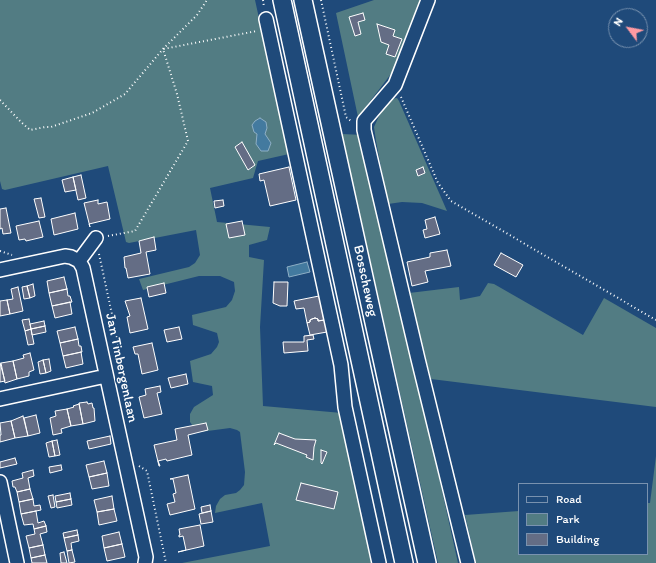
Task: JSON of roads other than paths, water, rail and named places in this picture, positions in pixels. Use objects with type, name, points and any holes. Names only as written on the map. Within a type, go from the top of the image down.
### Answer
[{"type":"main road","name":"Bosscheweg","points":[[282,0],[404,563]]},
{"type":"main road","name":"Bosscheweg","points":[[303,0],[427,563]]},
{"type":"street","points":[[428,0],[395,85],[364,121],[364,130],[468,563]]},
{"type":"street","points":[[267,24],[341,365],[345,407],[379,563]]},
{"type":"street","points":[[0,270],[65,256],[79,261],[96,238]]},
{"type":"street","name":"Jan Tinbergenlaan","points":[[79,261],[83,268],[146,557],[145,563]]},
{"type":"street","points":[[0,399],[106,376]]},
{"type":"street","points":[[0,482],[17,563]]},
{"type":"water","points":[[260,118],[266,122],[267,128],[265,134],[271,143],[268,151],[261,151],[256,144],[257,134],[254,132],[252,125]]},
{"type":"water","points":[[307,262],[310,272],[289,277],[287,267]]}]
